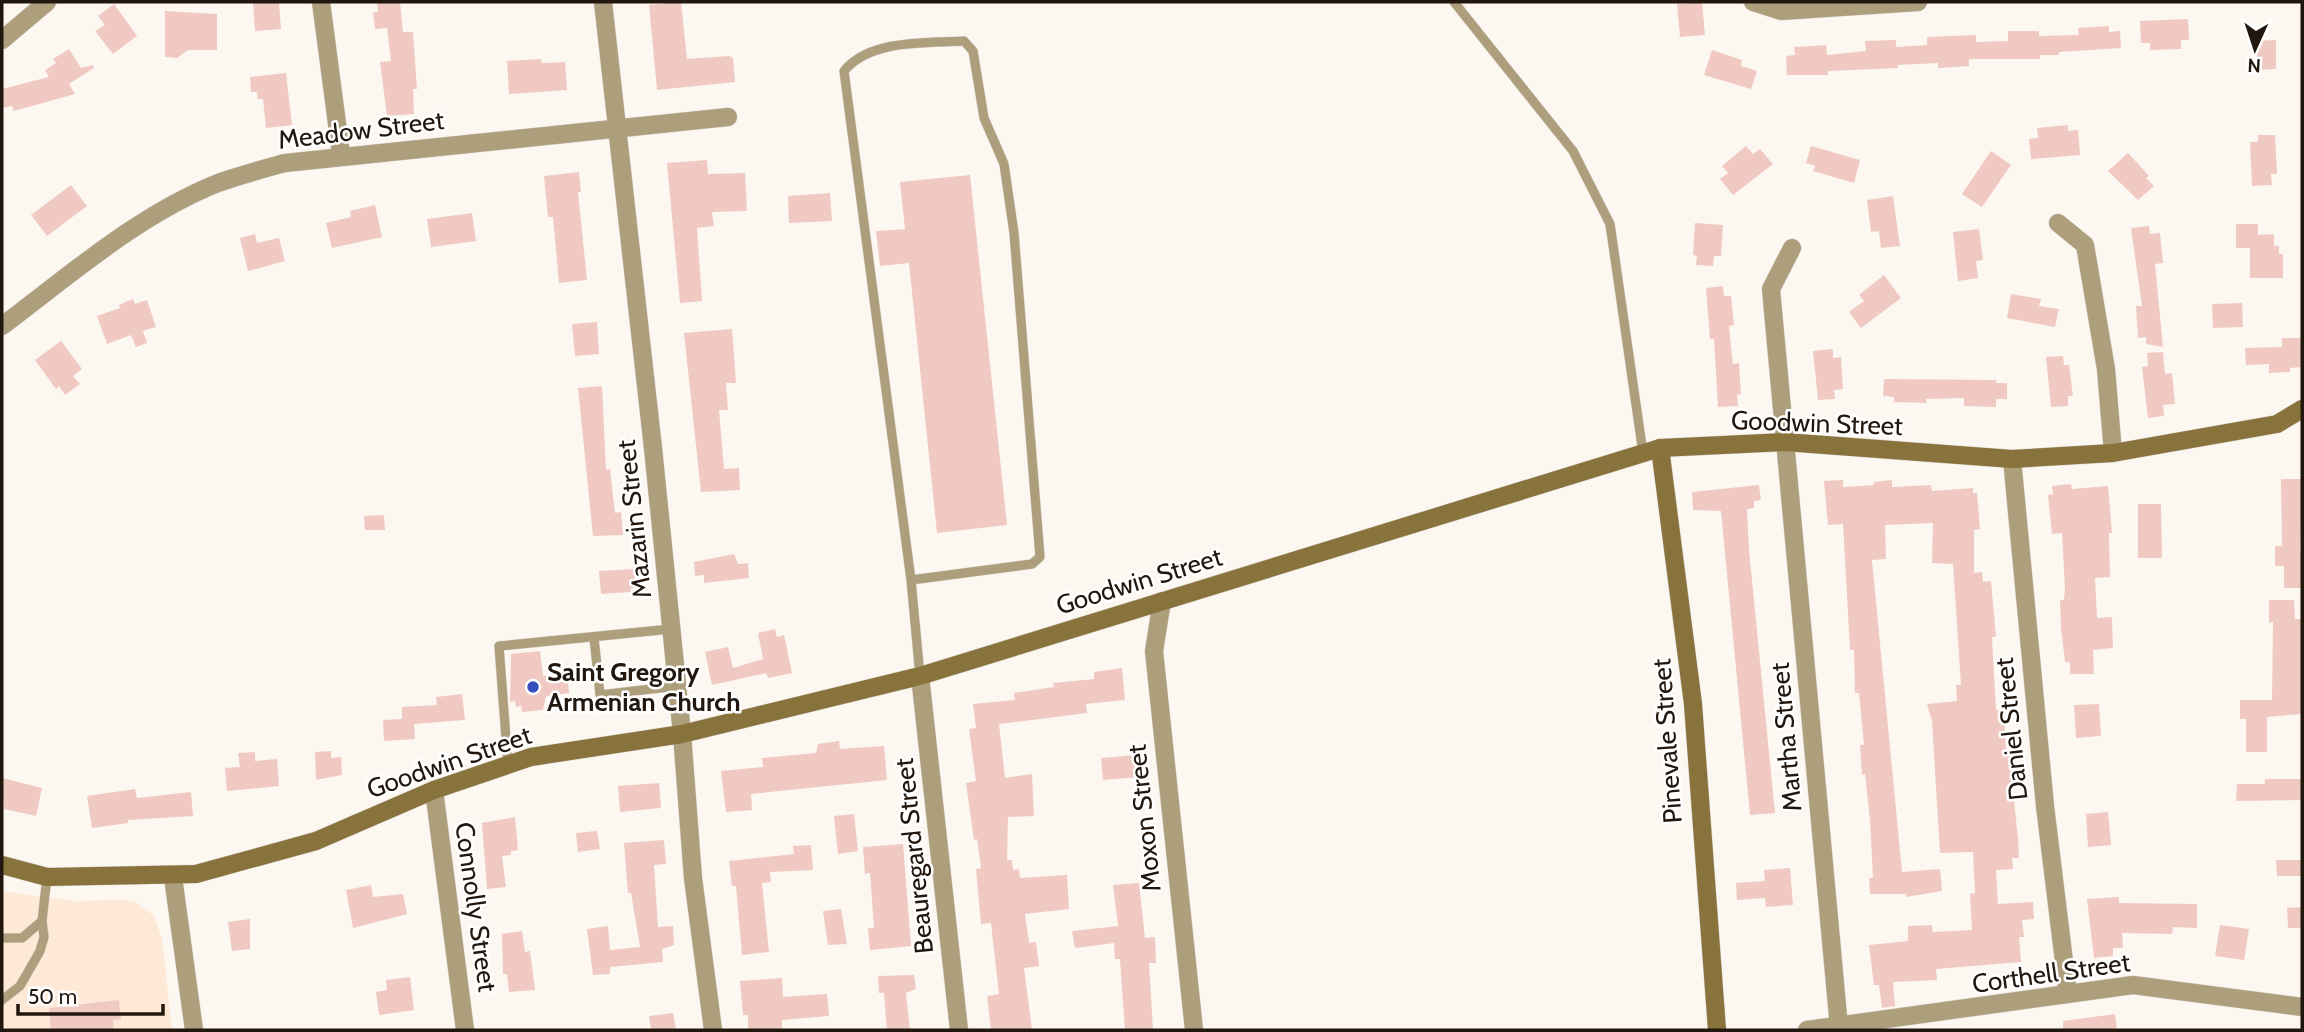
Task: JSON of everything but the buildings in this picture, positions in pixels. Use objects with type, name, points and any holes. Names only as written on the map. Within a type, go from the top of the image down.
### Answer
[{"type":"main road","name":"Goodwin Street","points":[[2,865],[47,877],[173,877],[197,874],[316,841],[434,790],[531,757],[682,734],[920,676],[1652,451],[1785,442],[2012,459],[2113,453],[2277,424],[2302,409]]},
{"type":"main road","name":"Pinevale Street","points":[[1652,451],[1693,704],[1717,1030]]},
{"type":"street","points":[[2,40],[47,2]]},
{"type":"street","points":[[321,2],[341,155]]},
{"type":"street","name":"Mazarin Street","points":[[603,2],[682,734],[693,878],[713,1030]]},
{"type":"street","points":[[1754,2],[1782,11],[1918,2]]},
{"type":"street","name":"Meadow Street","points":[[2,326],[59,281],[177,203],[218,183],[266,168],[341,155],[728,117]]},
{"type":"street","points":[[2058,223],[2085,245],[2102,343],[2113,453]]},
{"type":"street","name":"Martha Street","points":[[1792,248],[1771,289],[1839,1027]]},
{"type":"street","name":"Daniel Street","points":[[2012,459],[2043,793],[2067,994]]},
{"type":"street","name":"Moxon Street","points":[[1162,601],[1154,651],[1194,1030]]},
{"type":"street","name":"Beauregard Street","points":[[920,676],[960,1030]]},
{"type":"street","name":"Connolly Street","points":[[434,790],[466,1030]]},
{"type":"street","points":[[173,877],[194,1030]]},
{"type":"street","name":"Corthell Street","points":[[1807,1030],[2133,985],[2302,1007]]},
{"type":"lane","points":[[1454,2],[1573,150],[1609,224],[1652,451]]},
{"type":"lane","points":[[911,580],[1032,564],[1040,558],[1014,233],[1004,164],[984,118],[973,51],[964,41],[906,44],[877,50],[853,60],[844,71],[911,580],[920,676]]},
{"type":"lane","points":[[509,765],[499,646],[671,629]]},
{"type":"lane","points":[[594,638],[600,695],[677,686]]},
{"type":"lane","points":[[2,1000],[20,986],[40,951],[44,937],[42,921],[47,877]]},
{"type":"lane","points":[[2,938],[22,938],[42,921]]},
{"type":"shaded area","points":[[2,891],[73,901],[126,900],[136,902],[154,916],[162,939],[172,1030],[2,1030]]},
{"type":"place","name":"Saint Gregory Armenian Church","points":[[533,687]]}]
